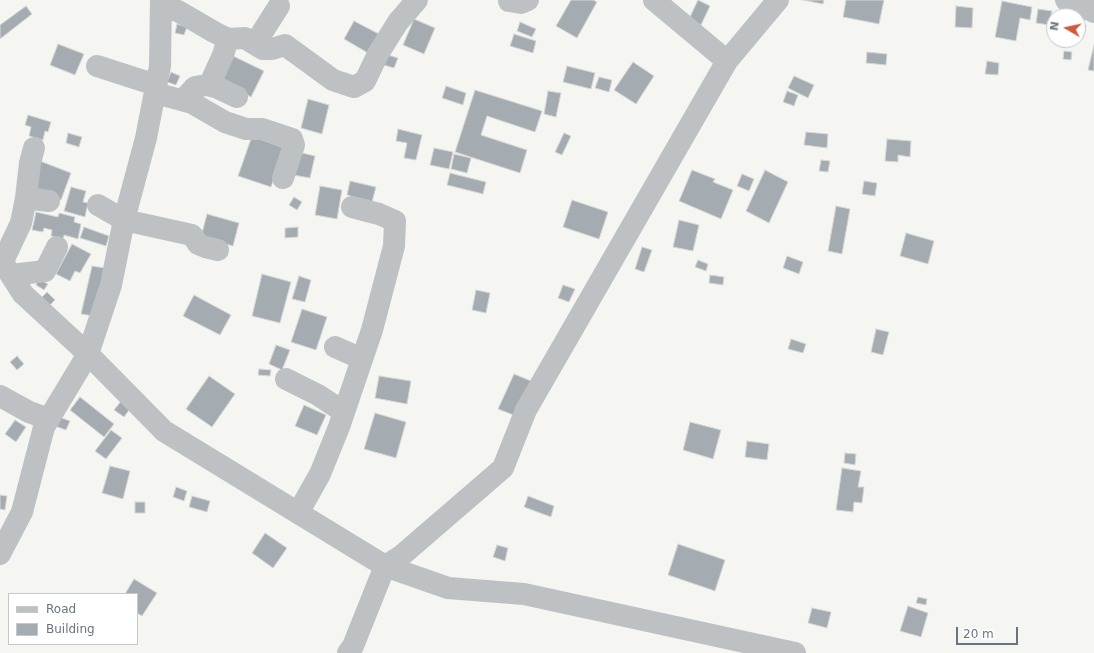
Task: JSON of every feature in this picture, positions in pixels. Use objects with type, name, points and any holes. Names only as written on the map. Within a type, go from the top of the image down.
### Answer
[{"type":"street","points":[[251,42],[258,39],[279,6],[284,44],[333,80],[354,87],[364,81],[378,54],[398,22],[417,0]]},
{"type":"street","points":[[654,0],[727,61]]},
{"type":"street","points":[[348,653],[353,646],[385,566],[402,556],[503,468],[526,410],[727,61],[778,0]]},
{"type":"street","points":[[1066,0],[1094,12]]},
{"type":"street","points":[[0,554],[22,512],[44,427],[88,354],[111,285],[124,220],[146,138],[160,66],[161,4],[178,11],[228,39],[245,38],[263,49],[272,49],[284,44]]},
{"type":"street","points":[[211,86],[212,77],[223,54],[228,39]]},
{"type":"street","points":[[97,66],[192,103],[225,122],[246,129],[262,129],[292,139],[294,146],[283,178]]},
{"type":"street","points":[[183,100],[195,87],[207,85],[218,88],[237,97]]},
{"type":"street","points":[[5,265],[21,223],[26,198],[30,163],[34,148]]},
{"type":"street","points":[[26,198],[49,201]]},
{"type":"street","points":[[98,204],[124,220],[192,235],[198,244],[218,250]]},
{"type":"street","points":[[298,513],[320,474],[344,412],[372,330],[394,246],[394,220],[379,214],[352,207]]},
{"type":"street","points":[[5,265],[45,271],[57,247]]},
{"type":"street","points":[[5,265],[23,294],[88,354],[164,431],[385,566],[448,588],[524,594],[742,648],[795,653]]},
{"type":"street","points":[[335,347],[362,359]]},
{"type":"street","points":[[286,379],[318,395],[344,412]]},
{"type":"street","points":[[0,396],[29,412],[49,419]]},
{"type":"building","points":[[571,0],[593,0],[597,2],[577,38],[556,26]]},
{"type":"building","points":[[698,0],[710,6],[701,25],[689,19]]},
{"type":"building","points":[[803,0],[824,0],[823,4]]},
{"type":"building","points":[[846,0],[884,0],[879,24],[843,17]]},
{"type":"building","points":[[1002,1],[1032,7],[1030,20],[1020,18],[1016,41],[995,37]]},
{"type":"building","points":[[26,6],[32,14],[0,39],[0,25]]},
{"type":"building","points":[[956,6],[973,8],[972,28],[955,27]]},
{"type":"building","points":[[1038,9],[1046,10],[1046,25],[1036,23]]},
{"type":"building","points":[[414,19],[435,28],[424,54],[403,45]]},
{"type":"building","points":[[354,21],[379,34],[368,53],[344,39]]},
{"type":"building","points":[[520,22],[536,29],[532,37],[517,31]]},
{"type":"building","points":[[177,24],[187,27],[184,35],[175,33]]},
{"type":"building","points":[[514,34],[536,41],[533,53],[510,46]]},
{"type":"building","points":[[58,44],[84,54],[75,75],[50,65]]},
{"type":"building","points":[[1094,45],[1094,71],[1088,70]]},
{"type":"building","points":[[1064,51],[1072,52],[1071,60],[1063,59]]},
{"type":"building","points":[[867,52],[887,54],[886,65],[866,63]]},
{"type":"building","points":[[229,54],[264,71],[251,97],[217,79]]},
{"type":"building","points":[[388,55],[398,58],[394,68],[384,65]]},
{"type":"building","points":[[987,61],[999,63],[998,75],[985,74]]},
{"type":"building","points":[[633,62],[654,76],[636,104],[614,90]]},
{"type":"building","points":[[567,66],[595,73],[591,89],[563,82]]},
{"type":"building","points":[[171,72],[180,76],[176,85],[167,82]]},
{"type":"building","points":[[794,76],[814,85],[808,98],[788,88]]},
{"type":"building","points":[[599,77],[612,80],[609,92],[595,88]]},
{"type":"building","points":[[446,86],[466,93],[463,105],[442,98]]},
{"type":"building","points":[[475,90],[542,111],[535,132],[487,116],[481,135],[527,150],[520,173],[455,152]]},
{"type":"building","points":[[548,91],[561,93],[556,117],[544,114]]},
{"type":"building","points":[[787,91],[798,95],[794,106],[783,102]]},
{"type":"building","points":[[308,99],[329,105],[322,134],[301,128]]},
{"type":"building","points":[[28,115],[51,122],[48,132],[45,131],[43,140],[29,136],[31,127],[25,125]]},
{"type":"building","points":[[398,129],[422,135],[416,160],[404,158],[407,143],[396,141]]},
{"type":"building","points":[[806,132],[828,134],[827,148],[804,145]]},
{"type":"building","points":[[68,133],[82,137],[79,147],[66,143]]},
{"type":"building","points":[[564,133],[571,136],[562,155],[555,152]]},
{"type":"building","points":[[252,136],[284,148],[271,187],[238,176]]},
{"type":"building","points":[[887,139],[911,141],[910,157],[898,155],[898,162],[885,161]]},
{"type":"building","points":[[434,148],[453,152],[449,169],[430,165]]},
{"type":"building","points":[[298,152],[315,156],[310,178],[293,175]]},
{"type":"building","points":[[454,154],[471,158],[467,173],[451,169]]},
{"type":"building","points":[[821,160],[830,161],[828,172],[819,171]]},
{"type":"building","points":[[40,161],[71,173],[61,200],[30,189]]},
{"type":"building","points":[[692,170],[715,179],[713,182],[733,190],[721,219],[679,201]]},
{"type":"building","points":[[765,170],[788,182],[769,223],[746,211]]},
{"type":"building","points":[[450,173],[486,182],[483,194],[447,185]]},
{"type":"building","points":[[742,174],[754,179],[749,191],[737,186]]},
{"type":"building","points":[[350,181],[376,187],[372,202],[347,195]]},
{"type":"building","points":[[864,181],[877,183],[875,196],[862,194]]},
{"type":"building","points":[[320,186],[342,190],[337,219],[315,215]]},
{"type":"building","points":[[71,187],[86,191],[83,202],[88,203],[85,217],[64,211]]},
{"type":"building","points":[[294,197],[302,202],[297,210],[289,205]]},
{"type":"building","points":[[572,200],[608,212],[599,239],[563,227]]},
{"type":"building","points":[[836,206],[850,209],[842,254],[828,251]]},
{"type":"building","points":[[36,212],[58,217],[59,213],[75,217],[74,222],[81,224],[78,239],[64,235],[63,239],[51,236],[52,230],[44,228],[43,232],[32,230]]},
{"type":"building","points":[[207,214],[239,223],[233,246],[201,237]]},
{"type":"building","points":[[679,220],[699,225],[693,251],[673,247]]},
{"type":"building","points":[[84,227],[109,236],[106,246],[80,238]]},
{"type":"building","points":[[298,227],[298,237],[285,238],[285,228]]},
{"type":"building","points":[[906,233],[934,241],[928,264],[900,256]]},
{"type":"building","points":[[72,244],[91,254],[80,273],[75,271],[70,281],[56,274]]},
{"type":"building","points":[[642,247],[652,250],[644,272],[635,269]]},
{"type":"building","points":[[787,256],[803,262],[799,274],[783,268]]},
{"type":"building","points":[[698,260],[708,264],[706,271],[695,267]]},
{"type":"building","points":[[92,266],[105,268],[94,316],[81,314]]},
{"type":"building","points":[[262,274],[291,282],[280,323],[252,316]]},
{"type":"building","points":[[710,275],[724,277],[723,285],[709,283]]},
{"type":"building","points":[[299,276],[311,280],[305,302],[292,299]]},
{"type":"building","points":[[39,279],[48,284],[44,290],[36,285]]},
{"type":"building","points":[[563,285],[575,289],[569,302],[558,298]]},
{"type":"building","points":[[476,290],[490,293],[486,313],[472,310]]},
{"type":"building","points":[[47,292],[55,300],[49,306],[41,298]]},
{"type":"building","points":[[194,295],[231,315],[220,335],[183,316]]},
{"type":"building","points":[[302,309],[327,317],[316,350],[291,342]]},
{"type":"building","points":[[876,329],[889,332],[883,355],[871,352]]},
{"type":"building","points":[[791,339],[806,344],[803,353],[788,349]]},
{"type":"building","points":[[276,345],[290,350],[282,370],[269,364]]},
{"type":"building","points":[[17,356],[24,364],[17,370],[10,362]]},
{"type":"building","points":[[259,369],[271,370],[270,376],[258,375]]},
{"type":"building","points":[[514,374],[531,381],[516,416],[498,409]]},
{"type":"building","points":[[209,376],[235,394],[212,427],[186,409]]},
{"type":"building","points":[[379,376],[411,381],[407,404],[375,398]]},
{"type":"building","points":[[80,397],[114,424],[104,437],[70,410]]},
{"type":"building","points":[[122,400],[132,406],[124,417],[114,410]]},
{"type":"building","points":[[304,405],[326,415],[317,435],[295,426]]},
{"type":"building","points":[[375,413],[406,422],[396,458],[364,449]]},
{"type":"building","points":[[59,417],[70,421],[66,430],[55,426]]},
{"type":"building","points":[[15,420],[26,427],[16,442],[5,434]]},
{"type":"building","points":[[690,422],[721,430],[713,459],[683,450]]},
{"type":"building","points":[[111,430],[122,438],[106,459],[95,451]]},
{"type":"building","points":[[747,441],[769,444],[767,460],[745,457]]},
{"type":"building","points":[[845,453],[856,454],[855,465],[844,463]]},
{"type":"building","points":[[110,466],[130,471],[123,499],[102,493]]},
{"type":"building","points":[[842,468],[861,471],[858,487],[864,487],[862,503],[854,502],[853,512],[836,510]]},
{"type":"building","points":[[176,487],[187,491],[184,501],[173,497]]},
{"type":"building","points":[[0,495],[7,496],[5,510],[0,509]]},
{"type":"building","points":[[192,496],[210,501],[207,512],[189,507]]},
{"type":"building","points":[[528,496],[554,506],[551,517],[524,507]]},
{"type":"building","points":[[135,502],[145,502],[145,513],[135,513]]},
{"type":"building","points":[[265,533],[287,548],[273,568],[252,553]]},
{"type":"building","points":[[678,544],[725,560],[715,591],[668,575]]},
{"type":"building","points":[[497,545],[508,548],[505,561],[493,557]]},
{"type":"building","points":[[134,579],[157,593],[142,616],[138,614],[138,593],[126,593]]},
{"type":"building","points":[[918,597],[927,599],[926,605],[916,603]]},
{"type":"building","points":[[908,606],[928,613],[921,637],[900,631]]},
{"type":"building","points":[[812,608],[831,612],[827,628],[808,623]]}]
